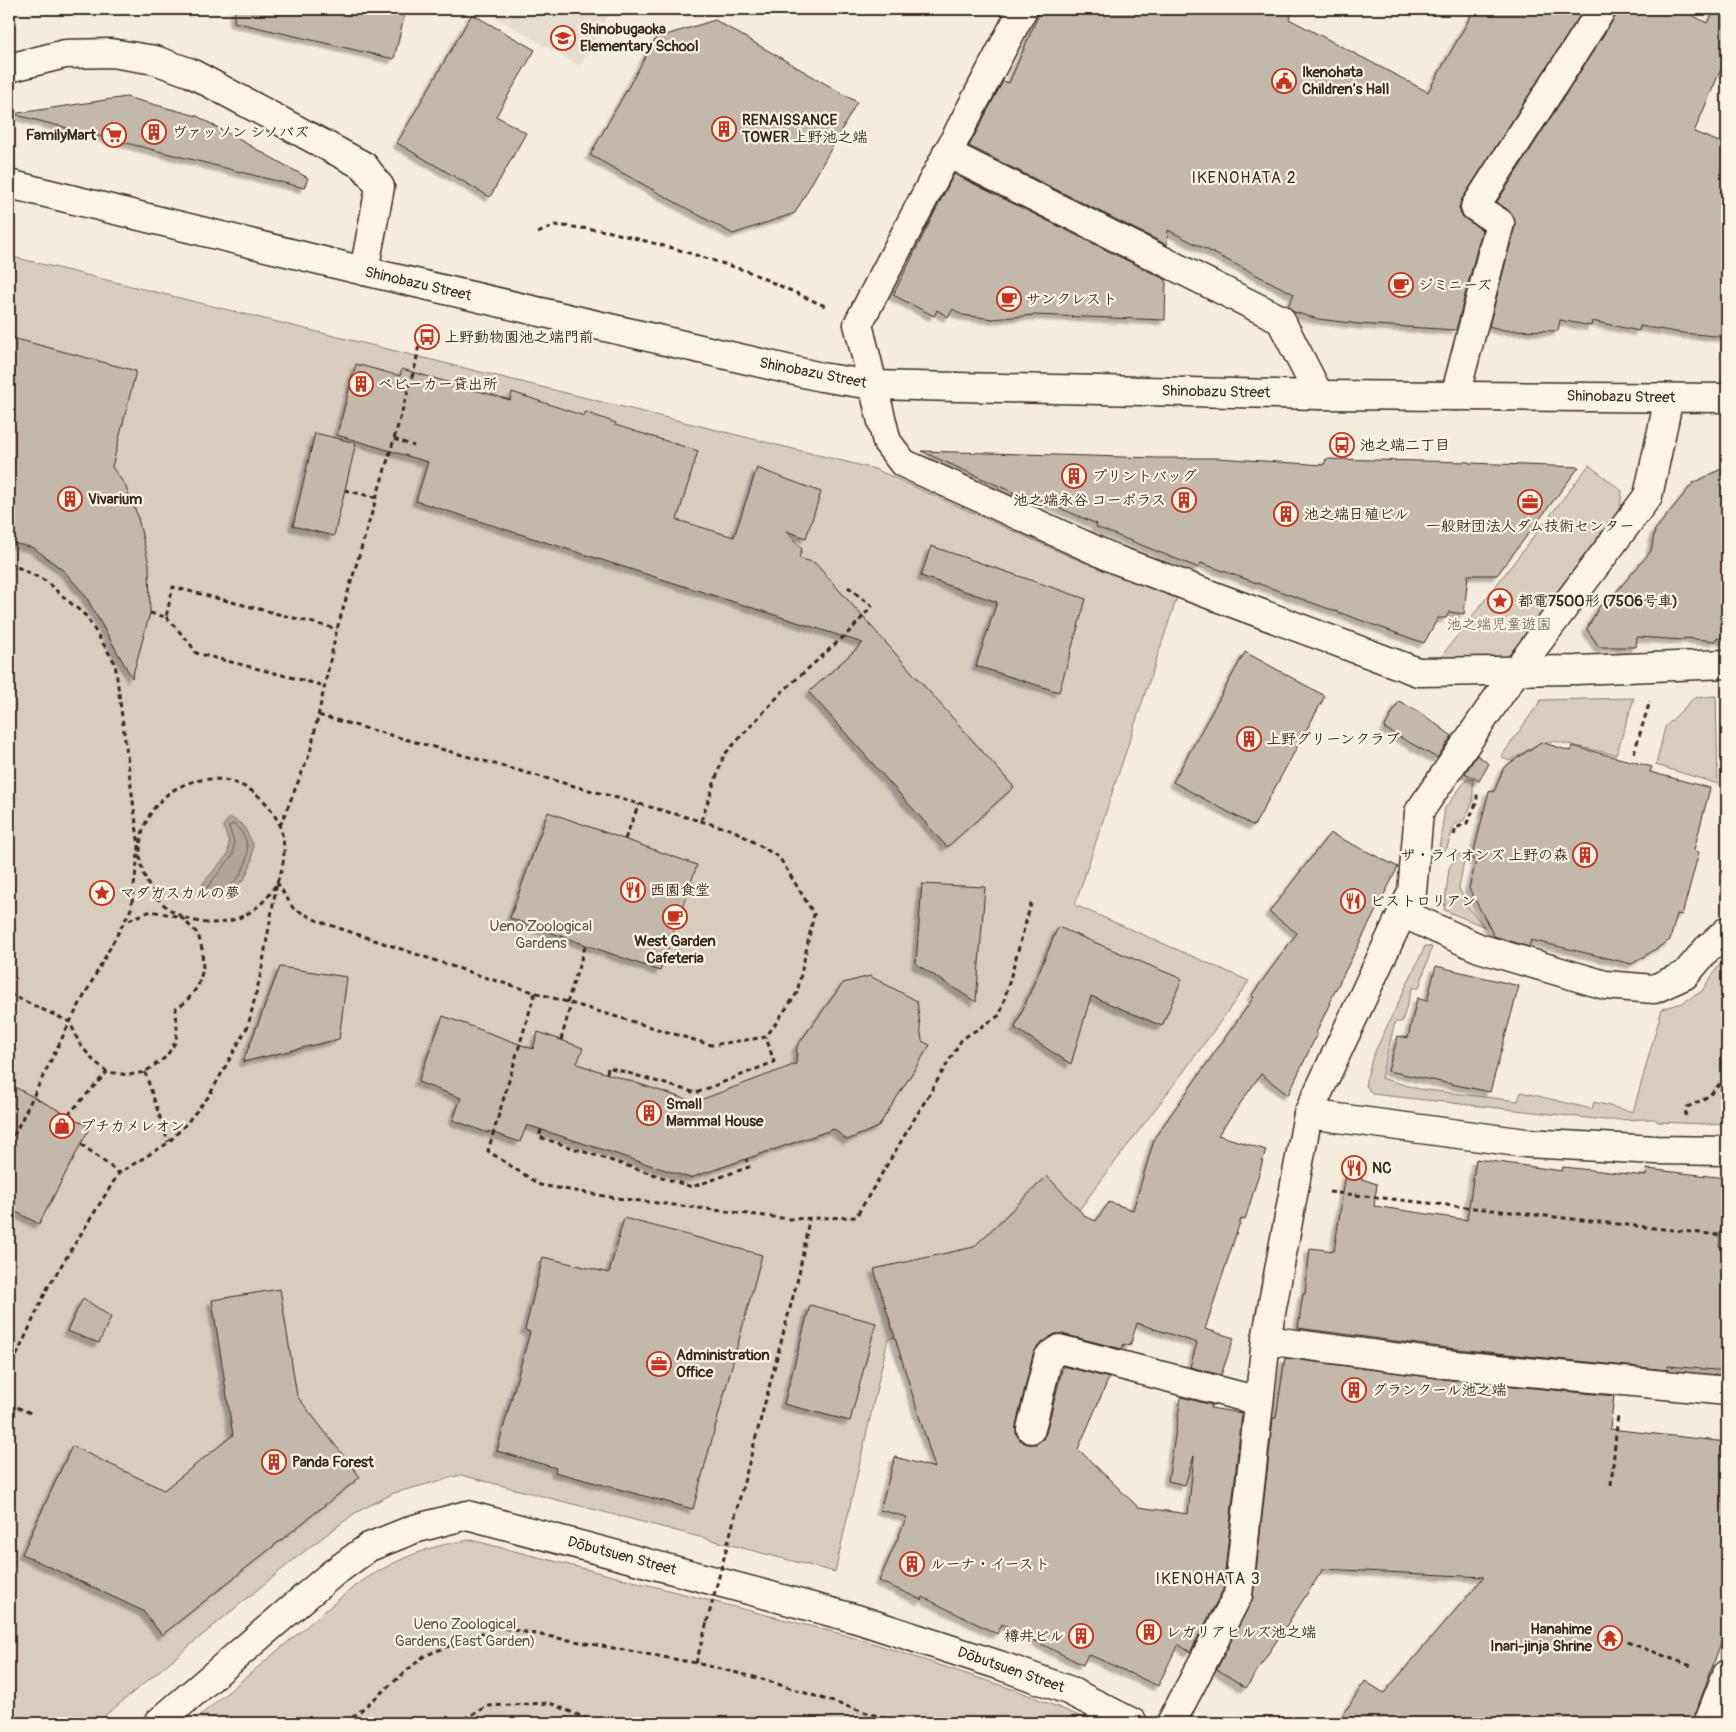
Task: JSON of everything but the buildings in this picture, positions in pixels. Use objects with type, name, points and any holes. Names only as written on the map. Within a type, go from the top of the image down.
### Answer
[{"type":"street","points":[[1023,9],[858,324],[888,442],[903,463],[1108,556],[1418,672],[1516,671],[1727,664]]},
{"type":"street","points":[[1454,396],[1500,223],[1475,207],[1602,9]]},
{"type":"street","points":[[9,68],[65,54],[111,53],[155,60],[191,73],[364,166],[380,188],[364,271]]},
{"type":"street","points":[[947,153],[1280,319],[1319,395]]},
{"type":"street","name":"Shinobazu Street","points":[[9,184],[364,271],[821,377],[872,385],[1319,395],[1727,398]]},
{"type":"street","points":[[1171,1723],[1238,1595],[1266,1340],[1308,1114],[1412,892],[1419,812],[1516,671],[1648,496],[1669,398]]},
{"type":"street","points":[[1402,913],[1488,951],[1605,985],[1654,989],[1685,975],[1706,949],[1727,931]]},
{"type":"street","points":[[1308,1114],[1526,1143],[1727,1152]]},
{"type":"street","points":[[1266,1340],[1445,1364],[1727,1391]]},
{"type":"street","points":[[1031,1429],[1048,1358],[1059,1349],[1259,1401]]},
{"type":"street","name":"Dōbutsuen Street","points":[[158,1723],[332,1574],[369,1547],[414,1529],[467,1515],[857,1619],[1060,1687],[1133,1723]]},
{"type":"street","points":[[1708,1723],[1714,1672]]},
{"type":"path","points":[[538,233],[555,225],[608,231],[676,249],[747,272],[830,308]]},
{"type":"path","points":[[280,826],[310,753],[337,628],[416,363],[419,344]]},
{"type":"path","points":[[394,439],[414,446]]},
{"type":"path","points":[[345,490],[377,498]]},
{"type":"path","points":[[9,563],[44,580],[86,616],[115,663],[144,875],[158,900],[181,917],[198,934],[202,949],[203,970],[198,986],[186,1002],[176,1008],[176,1041],[166,1057],[144,1072],[129,1075],[107,1072],[79,1042],[70,1022],[9,994]]},
{"type":"path","points":[[166,617],[173,587],[337,628]]},
{"type":"path","points":[[701,821],[724,755],[782,692],[851,630],[872,606],[848,587]]},
{"type":"path","points":[[150,614],[166,617],[189,642],[196,653],[325,686]]},
{"type":"path","points":[[1634,753],[1651,697]]},
{"type":"path","points":[[277,882],[293,908],[318,921],[534,993],[711,1045],[766,1037],[797,993],[814,914],[779,857],[733,830],[318,715]]},
{"type":"path","points":[[9,1145],[70,1022],[131,910],[146,820],[163,797],[188,782],[216,778],[243,785],[266,802],[280,826],[284,854],[277,882],[261,973],[248,1026],[210,1096],[168,1143],[119,1173],[48,1287],[9,1372]]},
{"type":"path","points":[[1454,836],[1456,828],[1467,823],[1477,802],[1477,788]]},
{"type":"path","points":[[625,839],[638,804]]},
{"type":"path","points":[[124,922],[151,911],[208,923],[236,919],[260,905],[277,882]]},
{"type":"path","points":[[534,993],[488,1151],[540,1185],[616,1198],[789,1219],[809,1220],[856,1217],[962,1039],[1000,1015],[1032,900]]},
{"type":"path","points":[[567,1003],[586,944]]},
{"type":"path","points":[[560,1040],[571,1004]]},
{"type":"path","points":[[607,1074],[608,1067],[696,1093],[774,1062],[766,1037]]},
{"type":"path","points":[[68,1115],[107,1072]]},
{"type":"path","points":[[144,1072],[168,1143]]},
{"type":"path","points":[[1684,1124],[1687,1108],[1706,1098],[1719,1086],[1727,1072]]},
{"type":"path","points":[[541,1130],[539,1137],[692,1187],[749,1167],[746,1159]]},
{"type":"path","points":[[81,1144],[119,1173]]},
{"type":"path","points":[[1293,1187],[1363,1197],[1727,1236]]},
{"type":"path","points":[[696,1663],[799,1274],[809,1220]]},
{"type":"path","points":[[1611,1485],[1622,1381]]},
{"type":"path","points":[[9,1404],[31,1413]]},
{"type":"path","points":[[346,1723],[424,1656],[496,1627],[696,1663],[762,1679],[899,1723]]},
{"type":"path","points":[[1627,1642],[1714,1672]]},
{"type":"path","points":[[456,1723],[488,1706],[550,1703],[597,1723]]},
{"type":"shaded area","name":"Shinobugaoka Elementary School","points":[[481,9],[612,9],[580,66]]},
{"type":"green space","name":"Ueno Zoological Gardens","points":[[9,256],[875,469],[1071,557],[1177,597],[1075,905],[1249,981],[1189,1065],[1065,1229],[1006,1313],[888,1339],[835,1572],[461,1475],[394,1493],[355,1513],[297,1557],[96,1723],[9,1723]]},
{"type":"green space","name":"池之端児童遊園","points":[[1589,465],[1622,491],[1620,509],[1509,656],[1451,660],[1440,658]]},
{"type":"green space","points":[[1716,696],[1718,784],[1656,765],[1665,727],[1694,698]]},
{"type":"green space","points":[[1634,698],[1616,755],[1554,741],[1538,744],[1509,761],[1501,757],[1541,700]]},
{"type":"green space","points":[[1467,779],[1473,779],[1473,802],[1464,820],[1454,825],[1447,848],[1438,855],[1445,808]]},
{"type":"green space","points":[[1459,854],[1465,855],[1459,888],[1467,906],[1485,927],[1444,910],[1449,868]]},
{"type":"green space","points":[[1425,946],[1432,947],[1419,988],[1412,988],[1402,1022],[1395,1022],[1381,1078],[1419,1089],[1518,1101],[1521,1092],[1592,1109],[1594,1102],[1633,1112],[1662,1009],[1682,1003],[1701,992],[1727,954],[1727,1125],[1658,1122],[1655,1119],[1605,1120],[1372,1094],[1365,1084],[1373,1056]]},
{"type":"green space","name":"Ueno Zoological Gardens (East Garden)","points":[[471,1540],[857,1638],[1021,1692],[1096,1723],[191,1723],[356,1585],[411,1555],[455,1542]]},
{"type":"water","points":[[230,817],[243,825],[253,844],[252,861],[244,880],[230,892],[217,897],[199,896],[203,883],[228,854],[229,842],[223,826]]},
{"type":"place","name":"Shinobugaoka Elementary School","points":[[563,38]]},
{"type":"place","name":"Ikenohata Children's Hall","points":[[1284,81]]},
{"type":"place","name":"RENAISSANCE TOWER 上野池之端","points":[[724,129]]},
{"type":"place","name":"ヴァッソン シノバズ","points":[[154,132]]},
{"type":"place","name":"FamilyMart","points":[[114,135]]},
{"type":"place","name":"ジミニーズ","points":[[1401,285]]},
{"type":"place","name":"サンクレスト","points":[[1009,299]]},
{"type":"place","name":"上野動物園池之端門前","points":[[427,337]]},
{"type":"place","name":"ベビーカー貸出所","points":[[361,384]]},
{"type":"place","name":"池之端二丁目","points":[[1342,445]]},
{"type":"place","name":"プリントバッグ","points":[[1074,476]]},
{"type":"place","name":"Vivarium","points":[[70,499]]},
{"type":"place","name":"池之端永谷 コーポラス","points":[[1184,500]]},
{"type":"place","name":"一般財団法人ダム技術センター","points":[[1530,502]]},
{"type":"place","name":"池之端日殖ビル","points":[[1286,514]]},
{"type":"place","name":"都電7500形 (7506号車)","points":[[1500,601]]},
{"type":"place","name":"上野グリーンクラブ","points":[[1249,739]]},
{"type":"place","name":"ザ・ライオンズ 上野の森","points":[[1585,855]]},
{"type":"place","name":"西園食堂","points":[[633,890]]},
{"type":"place","name":"マダガスカルの夢","points":[[102,893]]},
{"type":"place","name":"ビストロリアン","points":[[1353,901]]},
{"type":"place","name":"West Garden Cafeteria","points":[[675,917]]},
{"type":"place","name":"Small Mammal House","points":[[649,1113]]},
{"type":"place","name":"プチカメレオン","points":[[62,1126]]},
{"type":"place","name":"NC","points":[[1354,1168]]},
{"type":"place","name":"Administration Office","points":[[659,1364]]},
{"type":"place","name":"グランクール池之端","points":[[1354,1390]]},
{"type":"place","name":"Panda Forest","points":[[274,1462]]},
{"type":"place","name":"ルーナ・イースト","points":[[912,1564]]},
{"type":"place","name":"レガリアヒルズ池之端","points":[[1149,1632]]},
{"type":"place","name":"樽井ビル","points":[[1081,1636]]},
{"type":"place","name":"Hanahime Inari-jinja Shrine","points":[[1610,1638]]},
{"type":"district","name":"IKENOHATA 2","points":[[1244,178]]},
{"type":"district","name":"IKENOHATA 3","points":[[1208,1579]]}]
